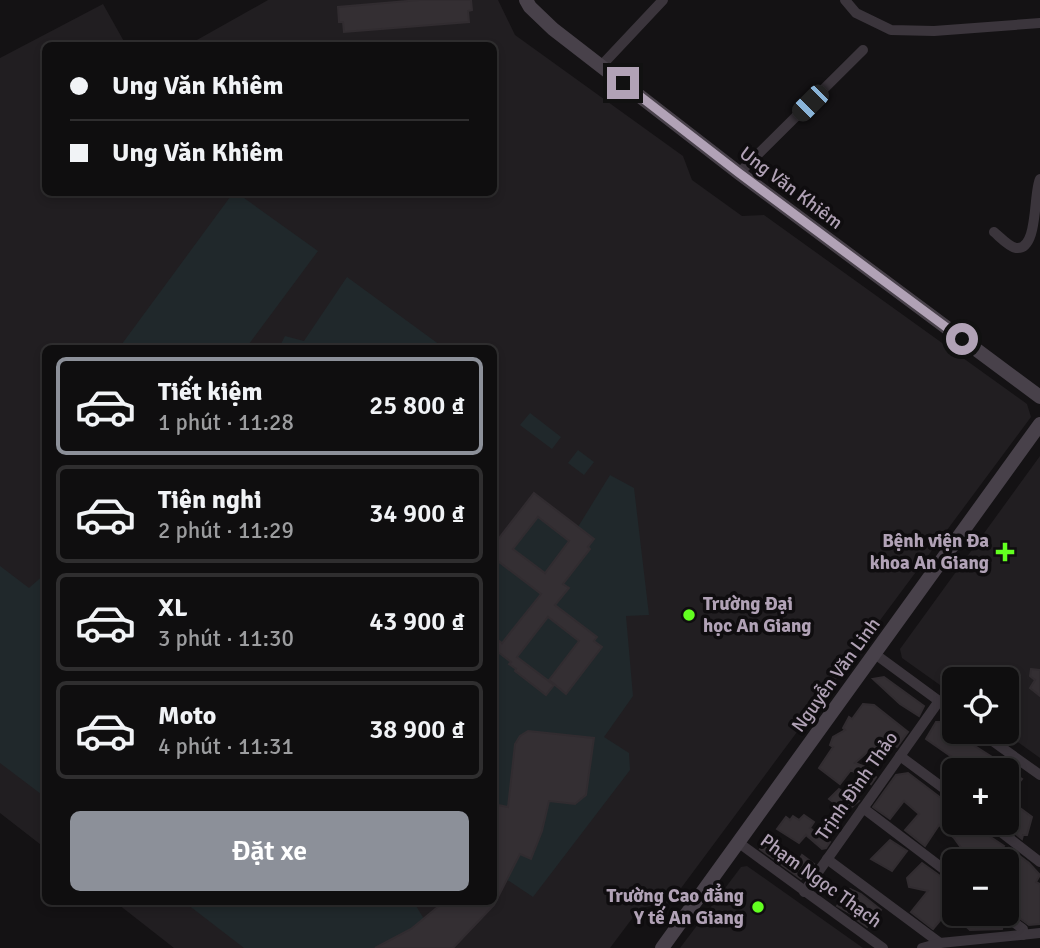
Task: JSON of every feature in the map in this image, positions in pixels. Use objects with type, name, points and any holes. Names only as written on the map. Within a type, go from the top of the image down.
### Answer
[{"type":"street","name":"Ung Văn Khiêm","points":[[526,0],[552,29],[739,173],[1040,397]]},
{"type":"street","points":[[601,66],[663,0]]},
{"type":"street","points":[[845,0],[856,13],[891,30],[934,31],[1040,23]]},
{"type":"street","points":[[739,173],[863,50]]},
{"type":"street","points":[[994,232],[1014,248],[1027,243],[1034,222],[1036,188],[1040,179]]},
{"type":"street","name":"Nguyễn Văn Linh","points":[[662,948],[1040,424]]},
{"type":"street","points":[[875,654],[942,703]]},
{"type":"street","name":"Trịnh Đình Thảo","points":[[804,892],[939,701]]},
{"type":"street","points":[[997,744],[1040,775]]},
{"type":"street","points":[[900,756],[942,787]]},
{"type":"street","points":[[863,808],[942,868]]},
{"type":"street","points":[[1005,835],[1040,862]]},
{"type":"street","name":"Phạm Ngọc Thạch","points":[[738,843],[883,948]]},
{"type":"street","points":[[827,859],[940,943]]},
{"type":"street","points":[[1019,926],[1023,929],[1023,935]]},
{"type":"street","points":[[922,948],[940,943],[1040,933]]},
{"type":"shaded area","name":"Trường Đại học An Giang","points":[[268,0],[498,0],[515,35],[683,156],[692,180],[742,216],[764,215],[1027,404],[1031,417],[670,903],[640,908],[610,948],[174,948],[119,905],[497,905],[497,345],[42,345],[42,846],[0,813],[0,58],[103,4],[124,42],[42,42],[42,196],[497,196],[497,42],[193,42]]},
{"type":"shaded area","points":[[231,196],[241,196],[318,251],[248,345],[121,345]]},
{"type":"shaded area","points":[[347,277],[440,345],[280,345],[285,336],[304,341]]},
{"type":"shaded area","points":[[530,413],[561,437],[552,449],[520,425]]},
{"type":"shaded area","points":[[578,450],[594,462],[584,475],[568,463]]},
{"type":"shaded area","name":"Bệnh viện Đa khoa An Giang","points":[[1040,456],[1040,758],[1019,743],[1019,667],[942,667],[942,686],[902,658],[900,649]]},
{"type":"shaded area","points":[[610,475],[634,488],[649,615],[626,616],[633,696],[604,737],[629,753],[630,770],[533,897],[497,873],[497,540],[530,503],[573,535]]},
{"type":"shaded area","points":[[0,566],[29,588],[42,577],[42,795],[0,763]]},
{"type":"shaded area","name":"Trường Cao đẳng Y tế An Giang","points":[[747,866],[863,948],[680,948],[741,867]]},
{"type":"shaded area","points":[[188,905],[415,905],[442,948],[244,948]]},
{"type":"building","points":[[419,0],[471,0],[469,22],[344,32],[343,22],[339,22],[338,7]]},
{"type":"building","points":[[534,493],[594,539],[588,547],[590,549],[563,584],[569,588],[555,605],[597,637],[594,641],[602,647],[566,694],[549,680],[579,641],[548,617],[517,657],[554,685],[546,695],[515,671],[509,664],[511,662],[497,651],[497,639],[502,643],[541,594],[499,562],[497,565],[497,536],[499,538]],"holes":[[[538,517],[569,541],[545,573],[513,549]]]},
{"type":"building","points":[[1031,669],[1040,670],[1040,696],[1030,688],[1035,680],[1030,676]]},
{"type":"building","points":[[884,677],[924,706],[919,716],[900,704],[873,679]]},
{"type":"building","points":[[863,704],[874,705],[908,732],[897,747],[892,744],[884,758],[871,749],[855,763],[866,767],[876,777],[871,784],[851,770],[840,784],[819,768],[833,747],[830,745],[833,737],[845,730],[843,728],[849,717],[852,719]]},
{"type":"building","points":[[936,722],[942,722],[942,744],[972,744],[994,758],[953,758],[926,739]]},
{"type":"building","points":[[528,731],[594,738],[586,795],[575,804],[549,801],[542,831],[531,859],[520,854],[497,899],[497,809],[498,805],[508,807],[515,744],[520,736]]},
{"type":"building","points":[[908,773],[942,799],[942,828],[939,825],[925,846],[905,830],[919,814],[904,801],[890,819],[873,807],[896,775]]},
{"type":"building","points":[[839,789],[859,801],[846,812],[829,799]]},
{"type":"building","points":[[1019,807],[1032,817],[1027,835],[1023,835],[1022,839],[1017,835]]},
{"type":"building","points":[[804,815],[814,822],[810,828],[830,842],[826,848],[822,849],[806,835],[799,843],[777,829],[786,817],[790,820],[793,816],[799,820]]},
{"type":"building","points":[[951,835],[988,835],[1004,846],[1002,849],[962,849]]},
{"type":"building","points":[[890,840],[907,851],[892,871],[871,859]]},
{"type":"building","points":[[765,842],[797,863],[802,855],[814,864],[801,879],[760,849]]},
{"type":"building","points":[[1019,856],[1040,875],[1036,882],[1040,884],[1040,924],[1029,925],[1019,918]]},
{"type":"building","points":[[922,863],[942,877],[942,918],[933,929],[911,912],[928,891],[909,887],[907,878]]},
{"type":"building","points":[[850,889],[881,910],[867,927],[857,920],[858,918],[837,906]]},
{"type":"building","points":[[440,905],[494,905],[453,948],[375,948],[411,929]]},
{"type":"building","points":[[966,926],[1003,926],[1002,929],[970,930]]},
{"type":"place","name":"Bệnh viện Đa khoa An Giang","points":[[1005,552]]},
{"type":"place","name":"Trường Đại học An Giang","points":[[689,615]]},
{"type":"place","name":"Trường Cao đẳng Y tế An Giang","points":[[758,907]]},
{"type":"route","points":[[623,83],[962,339]]}]
